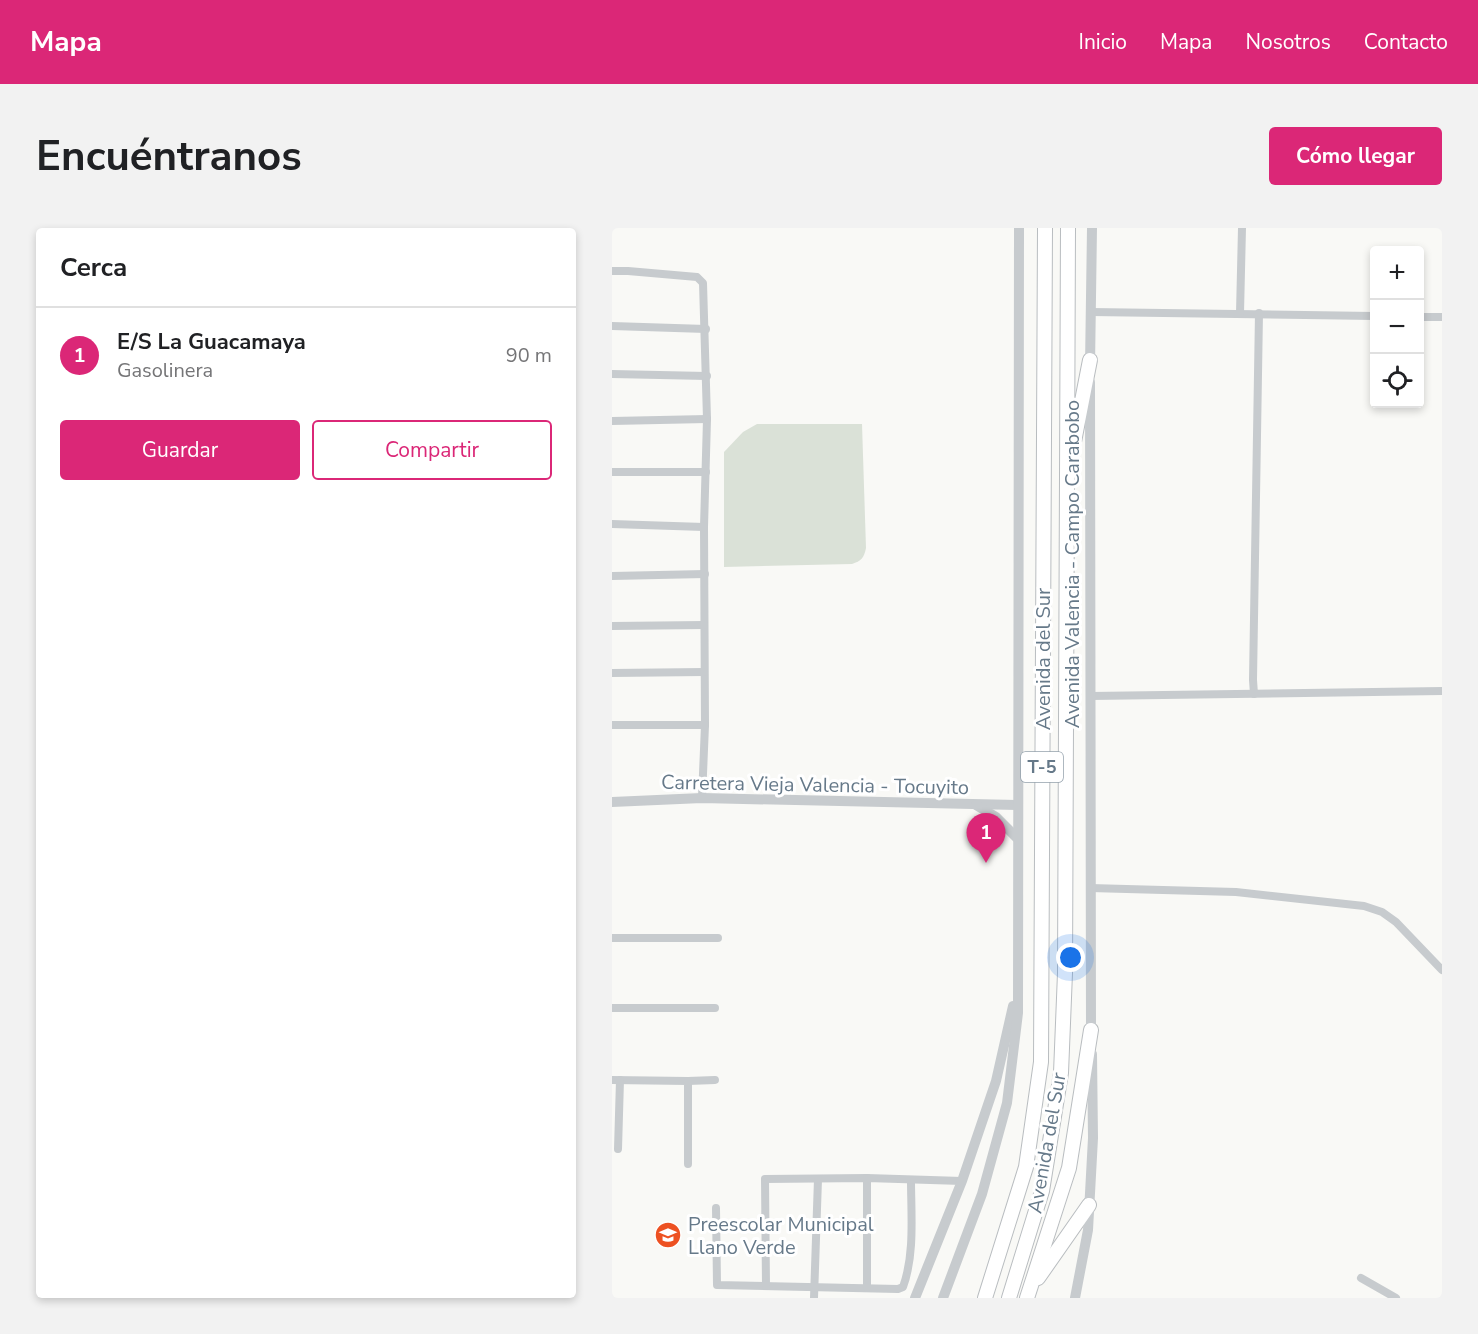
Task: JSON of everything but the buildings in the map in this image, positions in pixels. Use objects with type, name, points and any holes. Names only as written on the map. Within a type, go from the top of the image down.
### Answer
[{"type":"highway","name":"Avenida del Sur","points":[[985,1298],[1026,1167],[1041,1062],[1045,228]]},
{"type":"highway","name":"Avenida del Sur","points":[[1009,1298],[1042,1191],[1061,1073],[1065,961],[1068,228]]},
{"type":"highway","points":[[1067,479],[1090,360]]},
{"type":"highway","points":[[1029,1294],[1069,1168],[1091,1030]]},
{"type":"highway","points":[[1029,1294],[1089,1205]]},
{"type":"street","points":[[943,1298],[982,1194],[1007,1103],[1018,1013],[1019,228]]},
{"type":"street","name":"Avenida Valencia - Campo Carabobo","points":[[1076,1297],[1088,1230],[1093,1138],[1089,557],[1092,228]]},
{"type":"street","points":[[1240,313],[1242,228]]},
{"type":"street","points":[[612,272],[628,271],[697,277],[703,283],[707,419],[704,527],[705,725],[702,798]]},
{"type":"street","points":[[1091,312],[1370,316]]},
{"type":"street","points":[[1254,694],[1259,313]]},
{"type":"street","points":[[1424,317],[1442,317]]},
{"type":"street","points":[[612,326],[705,329]]},
{"type":"street","points":[[612,374],[707,376]]},
{"type":"street","points":[[612,421],[707,419]]},
{"type":"street","points":[[612,472],[706,472]]},
{"type":"street","points":[[612,524],[704,527]]},
{"type":"street","points":[[612,576],[705,574]]},
{"type":"street","points":[[612,626],[704,625]]},
{"type":"street","points":[[612,673],[704,672]]},
{"type":"street","points":[[1091,696],[1442,691]]},
{"type":"street","points":[[612,725],[705,725]]},
{"type":"street","name":"Carretera Vieja Valencia - Tocuyito","points":[[612,802],[702,798],[1017,805]]},
{"type":"street","points":[[974,805],[996,817],[1017,838]]},
{"type":"street","points":[[1090,888],[1236,892],[1364,906],[1382,912],[1396,922],[1442,970]]},
{"type":"street","points":[[612,938],[718,938]]},
{"type":"street","points":[[916,1297],[962,1181],[996,1082],[1018,986]]},
{"type":"street","points":[[612,1008],[715,1008]]},
{"type":"street","points":[[618,1149],[616,1080],[715,1080]]},
{"type":"street","points":[[688,1081],[688,1164]]},
{"type":"street","points":[[766,1286],[765,1179],[867,1178],[962,1181]]},
{"type":"street","points":[[867,1178],[867,1287]]},
{"type":"street","points":[[814,1298],[818,1179]]},
{"type":"street","points":[[716,1208],[717,1285],[898,1289],[903,1287],[910,1250],[911,1180]]},
{"type":"street","points":[[1361,1278],[1396,1298]]},
{"type":"shaded area","points":[[757,424],[862,424],[866,548],[860,560],[852,564],[724,567],[724,452],[743,432]]},
{"type":"place","name":"E/S La Guacamaya","points":[[986,863]]},
{"type":"place","name":"Preescolar Municipal Llano Verde","points":[[668,1235]]}]
